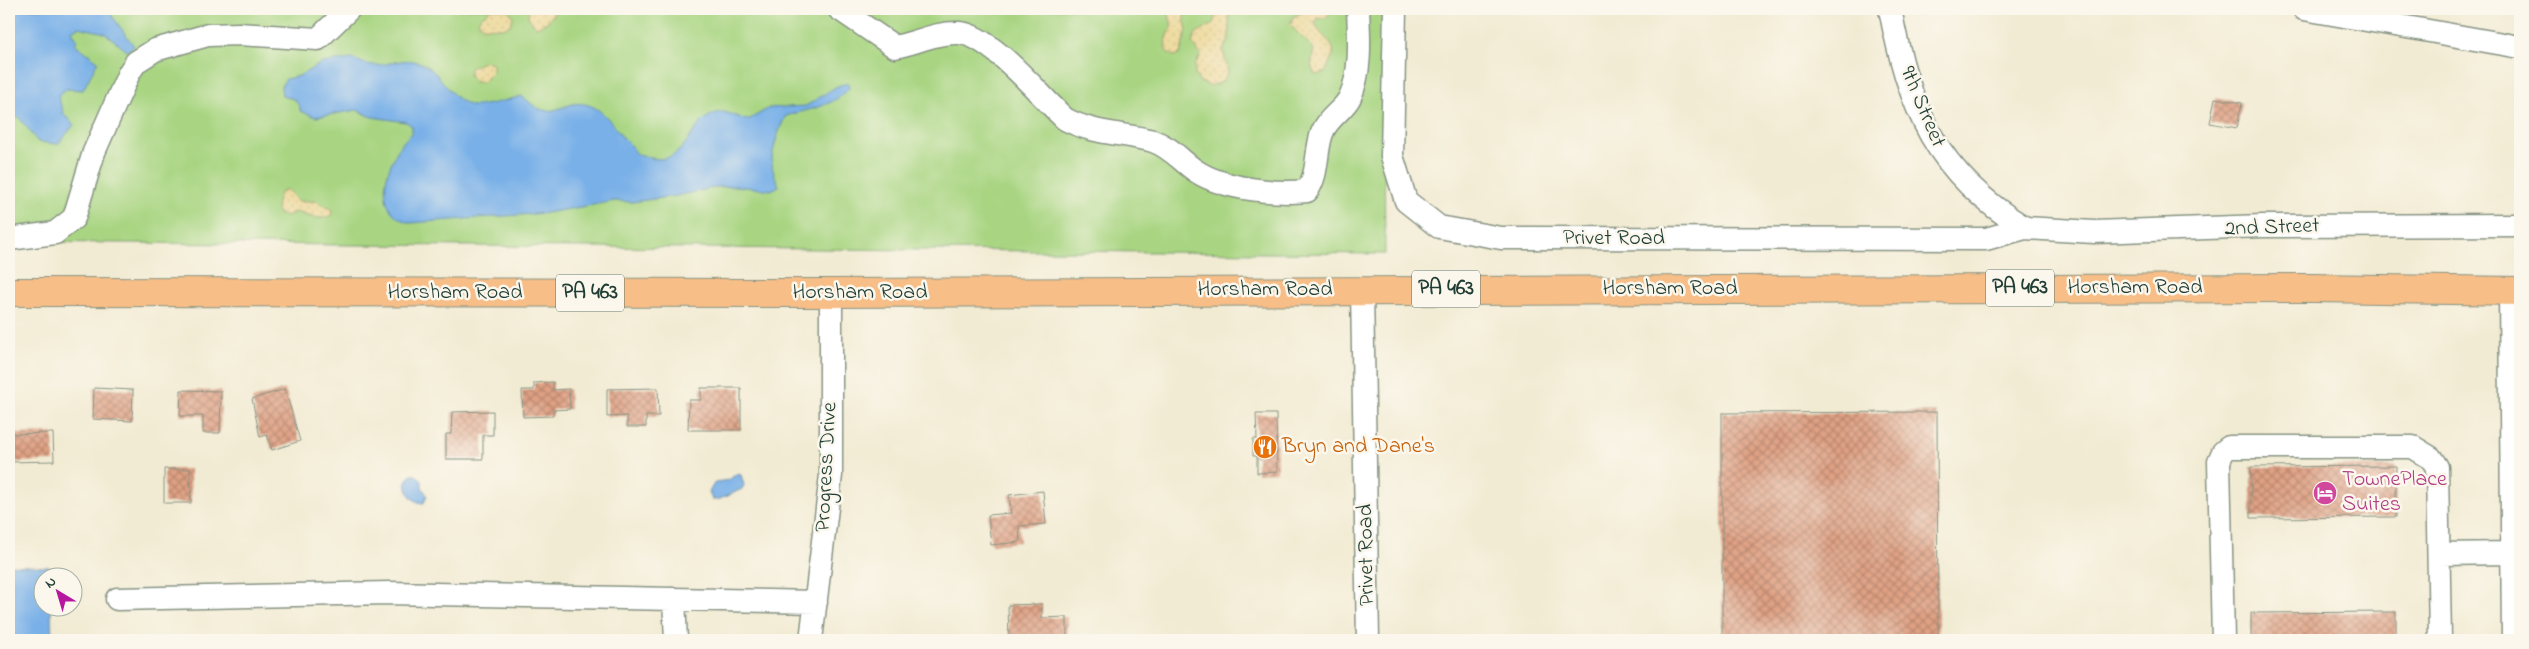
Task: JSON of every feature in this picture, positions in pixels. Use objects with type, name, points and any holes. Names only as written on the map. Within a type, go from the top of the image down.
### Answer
[{"type":"main road","name":"Horsham Road","points":[[9,292],[831,293],[2312,288],[2515,291]]},
{"type":"street","points":[[9,239],[55,233],[74,218],[94,152],[129,72],[136,62],[144,56],[155,50],[189,40],[223,33],[318,39],[350,9]]},
{"type":"street","points":[[839,9],[895,47],[942,35],[971,34],[988,45],[1065,119],[1080,127],[1153,141],[1170,148],[1195,170],[1210,180],[1270,192],[1290,193],[1307,191],[1314,181],[1322,131],[1331,118],[1350,98],[1355,80],[1358,48],[1358,9]]},
{"type":"street","name":"Privet Road","points":[[1395,9],[1392,156],[1406,200],[1439,227],[1501,238],[1986,239],[2025,228]]},
{"type":"street","name":"9th Street","points":[[1890,9],[1904,67],[1926,127],[1937,148],[1973,191],[2025,228]]},
{"type":"street","points":[[2304,9],[2520,47]]},
{"type":"street","name":"2nd Street","points":[[2025,228],[2094,232],[2263,226],[2520,225]]},
{"type":"street","name":"Privet Road","points":[[1362,290],[1368,640]]},
{"type":"street","points":[[2513,640],[2515,291]]},
{"type":"street","name":"Progress Drive","points":[[811,640],[831,475],[831,293]]},
{"type":"street","points":[[2223,640],[2219,462],[2223,452],[2229,447],[2413,447],[2431,458],[2437,467],[2440,640]]},
{"type":"street","points":[[2439,554],[2512,553]]},
{"type":"street","points":[[117,599],[389,593],[816,602]]},
{"type":"street","points":[[674,599],[676,640]]},
{"type":"green space","points":[[9,9],[1383,9],[1385,254],[9,242]]},
{"type":"sand","points":[[490,9],[504,9],[510,12],[513,18],[510,25],[503,28],[482,27],[478,21]]},
{"type":"sand","points":[[529,9],[558,9],[546,23],[536,27],[528,17]]},
{"type":"sand","points":[[1171,9],[1185,9],[1184,18],[1187,30],[1180,54],[1176,56],[1167,52],[1165,45],[1172,28],[1169,14]]},
{"type":"sand","points":[[1198,9],[1229,9],[1229,40],[1223,50],[1228,72],[1222,82],[1211,86],[1200,82],[1195,75],[1195,65],[1201,55],[1192,43],[1196,33],[1213,24],[1215,17],[1213,14],[1203,15]]},
{"type":"sand","points":[[1309,9],[1331,10],[1327,17],[1318,19],[1315,23],[1319,31],[1330,43],[1334,52],[1325,73],[1317,75],[1314,73],[1311,65],[1314,49],[1290,25],[1293,17]]},
{"type":"sand","points":[[485,61],[493,64],[493,71],[483,82],[475,82],[469,75],[470,68]]},
{"type":"sand","points":[[287,189],[298,201],[316,201],[331,209],[332,215],[318,218],[295,212],[286,216],[280,215],[277,210],[279,196],[282,191]]},
{"type":"water","points":[[9,9],[107,9],[134,46],[127,51],[105,33],[78,27],[72,31],[77,40],[75,44],[98,61],[83,90],[66,89],[58,96],[64,114],[74,125],[58,144],[38,142],[18,116],[9,121],[9,27],[13,18]]},
{"type":"water","points":[[352,59],[376,65],[404,61],[422,64],[437,75],[456,97],[464,103],[473,106],[521,96],[535,107],[549,111],[573,104],[590,106],[597,109],[609,120],[636,153],[654,159],[667,158],[678,152],[701,123],[710,116],[725,112],[748,120],[769,108],[806,106],[837,86],[848,83],[849,88],[828,103],[786,116],[776,139],[772,158],[773,169],[779,186],[771,190],[736,186],[717,187],[676,196],[632,202],[615,201],[546,213],[411,223],[397,217],[389,208],[386,182],[396,154],[403,142],[412,133],[412,126],[406,122],[372,117],[357,110],[316,117],[300,111],[300,107],[294,99],[282,96],[281,86],[286,79],[299,76],[322,63]]},
{"type":"water","points":[[736,474],[741,475],[744,485],[742,489],[718,500],[712,500],[709,492],[715,482],[729,480]]},
{"type":"water","points":[[412,475],[416,475],[422,481],[422,487],[427,495],[424,503],[416,501],[408,491],[407,479]]},
{"type":"water","points":[[9,565],[32,566],[32,616],[51,616],[52,640],[9,640]]},
{"type":"building","points":[[2215,98],[2242,103],[2237,128],[2210,123]]},
{"type":"building","points":[[553,382],[553,390],[569,389],[570,409],[553,410],[553,416],[523,417],[522,390],[534,390],[534,383]]},
{"type":"building","points":[[94,388],[133,390],[132,421],[93,419]]},
{"type":"building","points":[[658,388],[659,416],[646,416],[646,427],[627,427],[627,416],[607,417],[607,389]]},
{"type":"building","points":[[701,388],[741,388],[741,430],[688,430],[689,400],[701,400]]},
{"type":"building","points":[[285,389],[300,441],[272,450],[267,435],[260,437],[252,399]]},
{"type":"building","points":[[181,390],[221,391],[220,433],[203,433],[203,416],[180,416]]},
{"type":"building","points":[[493,411],[493,435],[483,435],[483,459],[446,459],[446,434],[451,434],[452,412]]},
{"type":"building","points":[[1937,412],[1938,640],[1722,640],[1722,413]]},
{"type":"building","name":"Bryn and Dane's","points":[[1256,414],[1276,414],[1277,472],[1257,473],[1257,456],[1253,456],[1253,439],[1257,439]]},
{"type":"building","points":[[53,433],[54,461],[9,462],[9,434]]},
{"type":"building","points":[[2396,466],[2396,517],[2251,518],[2251,467]]},
{"type":"building","points":[[164,469],[190,469],[191,503],[164,503]]},
{"type":"building","points":[[1043,491],[1046,524],[1019,526],[1020,542],[991,545],[988,515],[1011,513],[1009,495]]},
{"type":"building","points":[[1042,604],[1042,618],[1067,617],[1067,640],[1009,640],[1008,605]]},
{"type":"building","points":[[2396,612],[2396,640],[2251,640],[2251,613]]},
{"type":"place","name":"Bryn and Dane's","points":[[1265,447]]},
{"type":"place","name":"TownePlace Suites","points":[[2325,493]]}]
